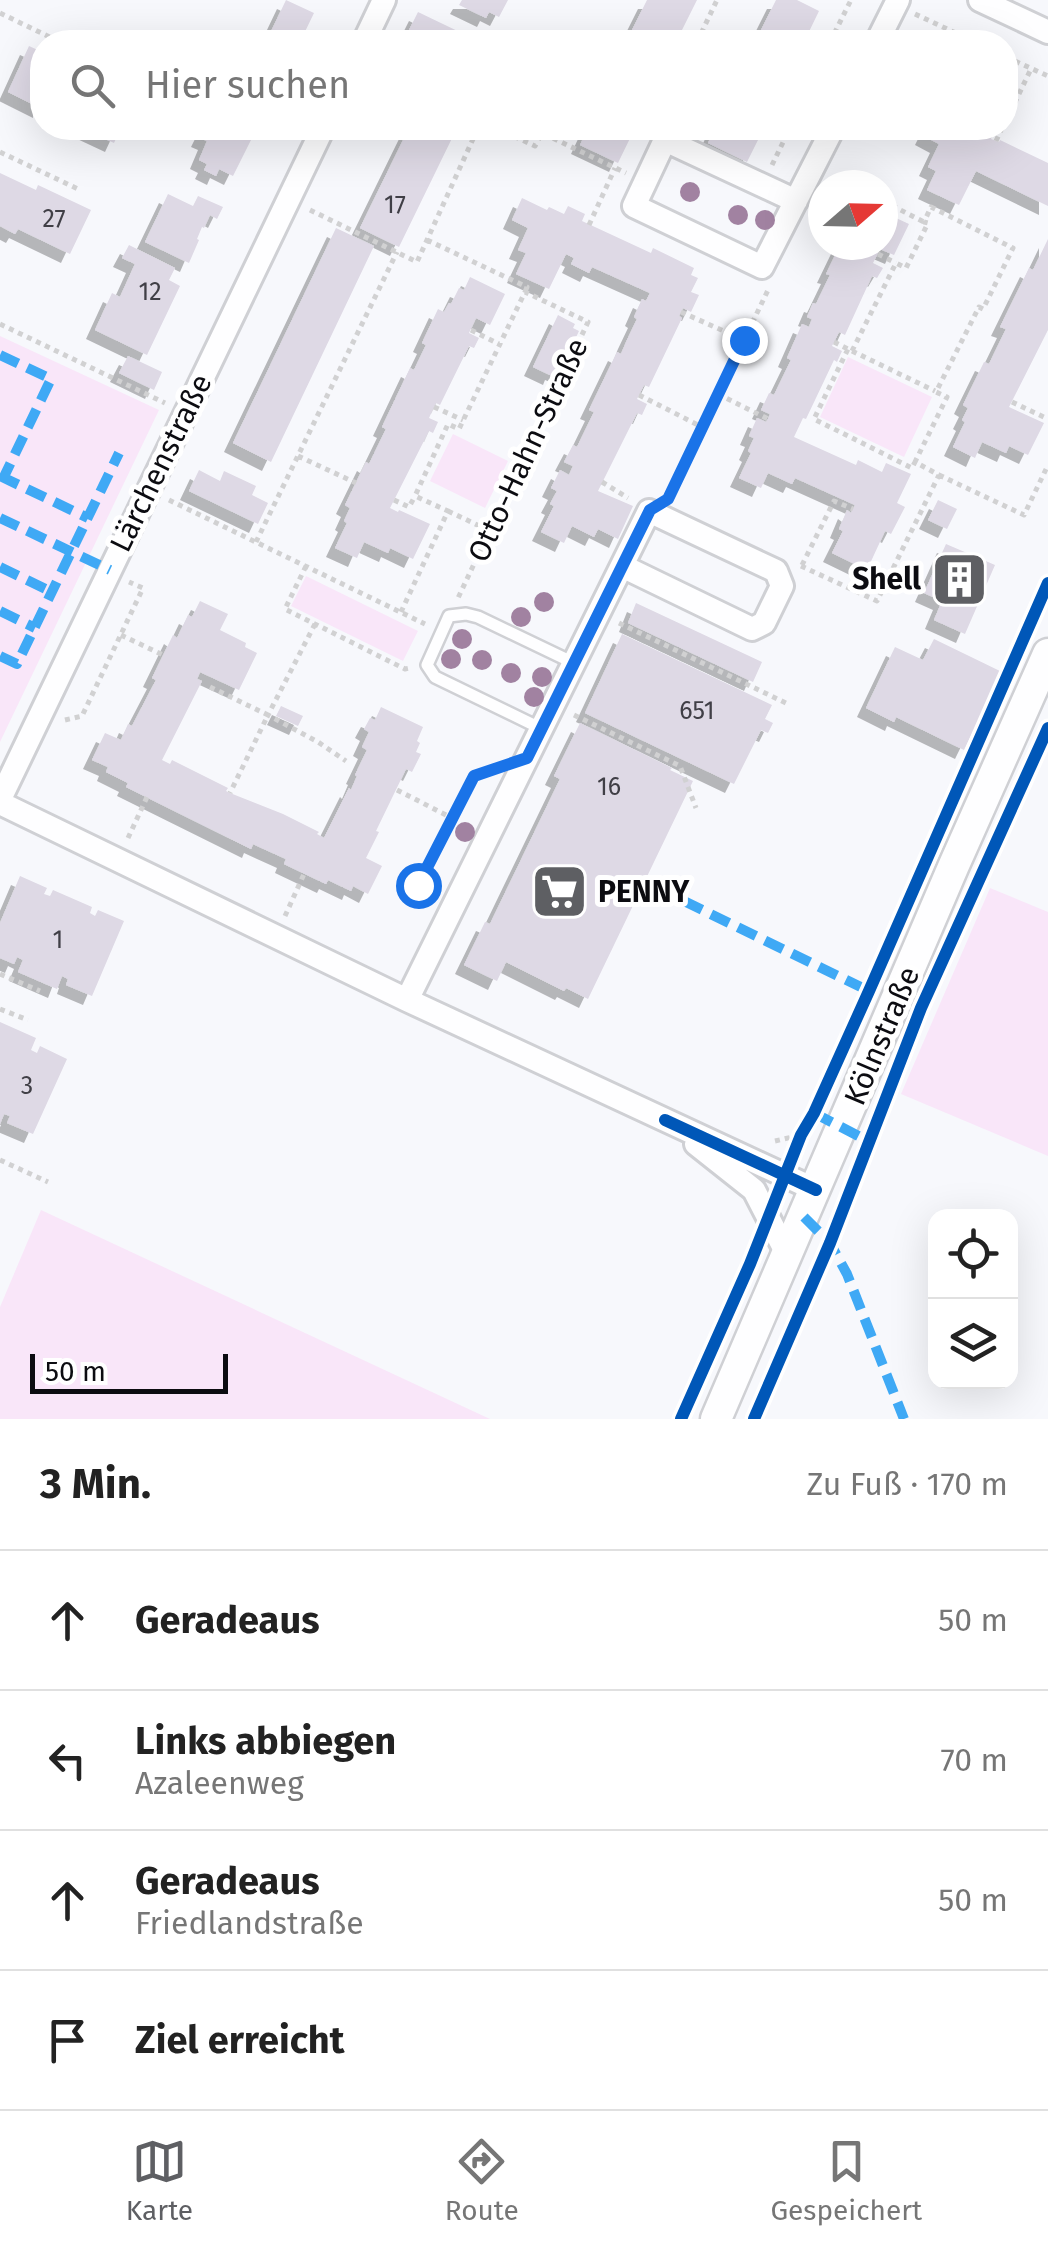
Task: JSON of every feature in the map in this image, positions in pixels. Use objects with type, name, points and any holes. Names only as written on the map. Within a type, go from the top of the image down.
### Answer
[{"type":"main road","name":"Kölnstraße","points":[[716,1419],[1048,654]]},
{"type":"street","points":[[370,30],[384,0]]},
{"type":"street","points":[[980,0],[1048,32]]},
{"type":"street","points":[[886,30],[905,6]]},
{"type":"street","name":"Lärchenstraße","points":[[0,801],[317,140]]},
{"type":"street","points":[[796,201],[665,140],[634,206],[762,266],[796,201],[827,140]]},
{"type":"street","points":[[407,1000],[554,705],[622,566],[650,510],[776,571],[782,586],[764,623],[752,629],[622,566]]},
{"type":"street","points":[[0,801],[407,1000],[816,1190]]},
{"type":"street","points":[[665,1120],[754,1190],[787,1254]]},
{"type":"lane","points":[[542,728],[435,677],[426,665],[449,616],[478,617],[574,664]]},
{"type":"path","points":[[703,30],[718,0]]},
{"type":"path","points":[[836,30],[851,0]]},
{"type":"path","points":[[905,6],[952,30]]},
{"type":"path","points":[[0,14],[34,30]]},
{"type":"path","points":[[1018,63],[1048,76]]},
{"type":"path","points":[[1018,95],[1031,69]]},
{"type":"path","points":[[288,199],[417,262],[473,140]]},
{"type":"path","points":[[557,140],[645,182]]},
{"type":"path","points":[[762,185],[784,140]]},
{"type":"path","points":[[0,152],[78,189]]},
{"type":"path","points":[[590,224],[615,168]]},
{"type":"path","points":[[924,222],[932,207],[1013,248],[936,392]]},
{"type":"path","points":[[890,260],[906,268],[928,223],[898,209]]},
{"type":"path","points":[[394,500],[409,507],[448,424],[460,429],[527,287],[427,240]]},
{"type":"path","points":[[256,542],[397,252]]},
{"type":"path","points":[[834,342],[850,350],[936,392],[947,398],[912,468],[814,419],[850,350],[896,263]]},
{"type":"path","points":[[602,482],[650,510],[668,499],[770,285],[762,266]]},
{"type":"path","points":[[681,312],[744,340]]},
{"type":"path","points":[[0,324],[185,414]]},
{"type":"path","points":[[470,330],[500,344]]},
{"type":"path","points":[[718,394],[768,419]]},
{"type":"path","points":[[639,395],[702,427]]},
{"type":"path","points":[[1012,402],[1048,420]]},
{"type":"path","points":[[434,407],[464,420]]},
{"type":"path","points":[[298,456],[356,483]]},
{"type":"path","points":[[915,462],[1024,515],[1048,466]]},
{"type":"path","points":[[802,565],[877,601],[940,475]]},
{"type":"path","points":[[149,490],[442,632]]},
{"type":"path","points":[[782,586],[802,565],[834,501],[853,509]]},
{"type":"path","points":[[448,512],[490,531]]},
{"type":"path","points":[[306,566],[285,609],[405,669],[426,665]]},
{"type":"path","points":[[34,728],[82,716],[143,588],[123,579]]},
{"type":"path","points":[[599,613],[788,704]]},
{"type":"path","points":[[230,793],[315,624]]},
{"type":"path","points":[[121,634],[163,655]]},
{"type":"path","points":[[210,688],[318,742],[346,761]]},
{"type":"path","points":[[554,705],[680,766],[696,808]]},
{"type":"path","points":[[438,938],[418,885],[474,776],[527,758]]},
{"type":"path","points":[[397,790],[452,818]]},
{"type":"path","points":[[127,841],[147,797]]},
{"type":"path","points":[[284,918],[304,874]]},
{"type":"path","points":[[0,974],[40,991]]},
{"type":"path","points":[[0,1009],[28,1020]]},
{"type":"path","points":[[0,1160],[48,1182]]},
{"type":"shaded area","points":[[0,336],[159,410],[0,742]]},
{"type":"shaded area","points":[[848,357],[932,397],[904,457],[820,417]]},
{"type":"shaded area","points":[[453,434],[508,461],[485,508],[430,481]]},
{"type":"shaded area","points":[[306,576],[418,631],[403,661],[291,606]]},
{"type":"shaded area","points":[[990,888],[1048,912],[1048,1156],[901,1094]]},
{"type":"shaded area","points":[[41,1210],[490,1419],[0,1419],[0,1307]]},
{"type":"building","points":[[286,0],[314,13],[306,30],[272,30]]},
{"type":"building","points":[[462,0],[508,0],[499,17],[489,12],[486,18],[459,5]]},
{"type":"building","points":[[647,0],[697,0],[682,30],[632,30]]},
{"type":"building","points":[[776,0],[797,0],[819,11],[810,30],[761,30]]},
{"type":"building","points":[[418,12],[456,30],[409,30]]},
{"type":"building","points":[[29,46],[30,46],[30,103],[8,92]]},
{"type":"building","points":[[251,140],[233,176],[219,169],[216,176],[204,170],[207,164],[199,160],[207,141]]},
{"type":"building","points":[[403,140],[451,140],[399,247],[360,228]]},
{"type":"building","points":[[582,140],[629,140],[618,163],[580,145]]},
{"type":"building","points":[[709,140],[758,140],[747,162],[708,143]]},
{"type":"building","points":[[932,140],[1000,140],[1048,163],[1048,206],[976,171],[959,205],[927,190],[936,171],[928,167],[939,144]]},
{"type":"building","points":[[0,173],[36,190],[38,185],[91,210],[70,254],[18,229],[15,234],[0,226]]},
{"type":"building","points":[[168,194],[193,206],[198,196],[223,207],[217,219],[210,215],[202,227],[189,263],[145,242]]},
{"type":"building","points":[[522,198],[564,214],[568,206],[585,214],[582,221],[694,268],[691,275],[698,278],[691,292],[699,295],[691,312],[683,308],[679,316],[682,318],[649,387],[644,385],[637,399],[647,404],[642,415],[637,413],[598,491],[633,506],[618,539],[598,529],[594,537],[572,526],[564,543],[541,532],[554,506],[550,504],[557,491],[551,488],[560,470],[569,475],[573,466],[564,462],[573,445],[577,447],[594,412],[589,410],[617,352],[621,354],[642,299],[646,301],[650,293],[592,267],[589,273],[571,264],[574,258],[566,254],[549,289],[516,274],[526,253],[518,250],[528,228],[512,220]]},
{"type":"building","points":[[898,219],[909,224],[898,247]]},
{"type":"building","points":[[336,228],[374,246],[271,462],[233,443]]},
{"type":"building","points":[[1048,239],[1048,330],[1009,407],[1044,423],[1028,455],[1009,446],[1006,453],[982,442],[975,458],[953,447],[965,422],[962,420],[968,408],[963,405],[984,362],[989,364],[1006,329],[1000,327]]},
{"type":"building","points":[[129,245],[175,268],[169,280],[180,286],[147,355],[95,330],[112,293],[120,297],[135,264],[122,258]]},
{"type":"building","points":[[833,260],[874,260],[873,263],[883,268],[877,278],[872,276],[845,335],[839,332],[832,346],[842,351],[794,437],[856,465],[858,460],[882,472],[886,463],[911,474],[897,503],[905,507],[891,534],[885,531],[867,570],[832,553],[843,531],[839,529],[847,510],[851,513],[855,505],[795,478],[792,484],[768,473],[761,488],[739,478],[751,453],[748,451],[754,438],[749,436],[757,418],[766,422],[768,419],[770,414],[761,410],[769,393],[774,395],[791,360],[787,358],[802,324],[809,327],[812,319],[807,317],[830,275],[826,274]]},
{"type":"building","points":[[470,277],[505,294],[490,325],[476,318],[469,333],[479,338],[474,348],[469,346],[440,405],[436,403],[429,418],[438,422],[433,433],[429,431],[390,508],[430,524],[413,559],[364,542],[357,558],[335,548],[347,523],[344,521],[350,508],[345,505],[386,429],[382,427],[410,368],[414,370],[426,345],[422,343],[438,309],[444,312]]},
{"type":"building","points":[[558,315],[575,324],[573,328],[579,331],[559,373],[554,371],[552,376],[533,367]]},
{"type":"building","points":[[128,356],[162,372],[154,390],[119,373]]},
{"type":"building","points":[[199,470],[220,481],[224,471],[256,486],[252,495],[268,503],[258,524],[189,491]]},
{"type":"building","points":[[938,500],[957,509],[947,529],[928,520]]},
{"type":"building","name":"Shell","points":[[946,544],[995,565],[965,634],[934,620],[942,601],[924,593]]},
{"type":"building","points":[[200,601],[228,614],[220,630],[257,653],[239,690],[200,672],[197,679],[202,681],[162,760],[170,764],[172,760],[228,788],[230,793],[319,832],[324,838],[351,790],[367,750],[362,747],[370,718],[375,720],[381,707],[423,727],[416,752],[421,754],[412,772],[406,769],[366,858],[382,866],[368,894],[328,880],[326,884],[284,864],[286,859],[253,844],[251,849],[126,787],[128,783],[106,772],[108,767],[92,760],[105,733],[121,740],[128,724],[132,726],[173,635],[177,638]]},
{"type":"building","points":[[636,603],[762,662],[753,682],[628,623]]},
{"type":"building","points":[[622,634],[772,705],[765,719],[773,723],[768,733],[761,730],[734,784],[585,713]]},
{"type":"building","points":[[934,639],[1002,672],[964,750],[896,717],[894,722],[866,708],[895,647],[923,660]]},
{"type":"building","points":[[281,706],[303,716],[298,726],[276,716]]},
{"type":"building","points":[[580,723],[693,781],[588,999],[506,962],[497,981],[464,965],[485,922],[490,924],[560,779],[554,776]]},
{"type":"building","points":[[20,876],[47,888],[44,894],[50,896],[53,890],[92,907],[90,913],[95,916],[98,910],[124,921],[92,996],[66,985],[68,979],[62,976],[57,989],[18,972],[23,960],[17,957],[14,964],[0,958],[0,923]]},
{"type":"building","points":[[0,1022],[36,1038],[31,1050],[37,1053],[40,1046],[67,1059],[33,1134],[7,1123],[10,1116],[4,1114],[0,1124]]},
{"type":"marked path","points":[[0,355],[51,379],[0,485]]},
{"type":"marked path","points":[[0,656],[17,664],[119,453]]},
{"type":"marked path","points":[[0,476],[88,518]]},
{"type":"marked path","points":[[0,518],[110,570]]},
{"type":"marked path","points":[[0,567],[52,592]]},
{"type":"marked path","points":[[0,611],[35,628]]},
{"type":"marked path","points":[[657,888],[869,991]]},
{"type":"marked path","points":[[814,1113],[870,1142]]},
{"type":"marked path","points":[[804,1217],[830,1243],[847,1274],[904,1419]]},
{"type":"cycle path","points":[[681,1419],[750,1264],[801,1135],[869,991],[1048,583]]},
{"type":"cycle path","points":[[754,1419],[830,1243],[921,1008],[1048,728]]},
{"type":"cycle path","points":[[665,1120],[816,1190]]},
{"type":"place","name":"Shell","points":[[960,579]]},
{"type":"place","name":"PENNY","points":[[559,892]]},
{"type":"route","points":[[418,885],[474,776],[527,758],[650,510],[668,499],[744,340]]}]
